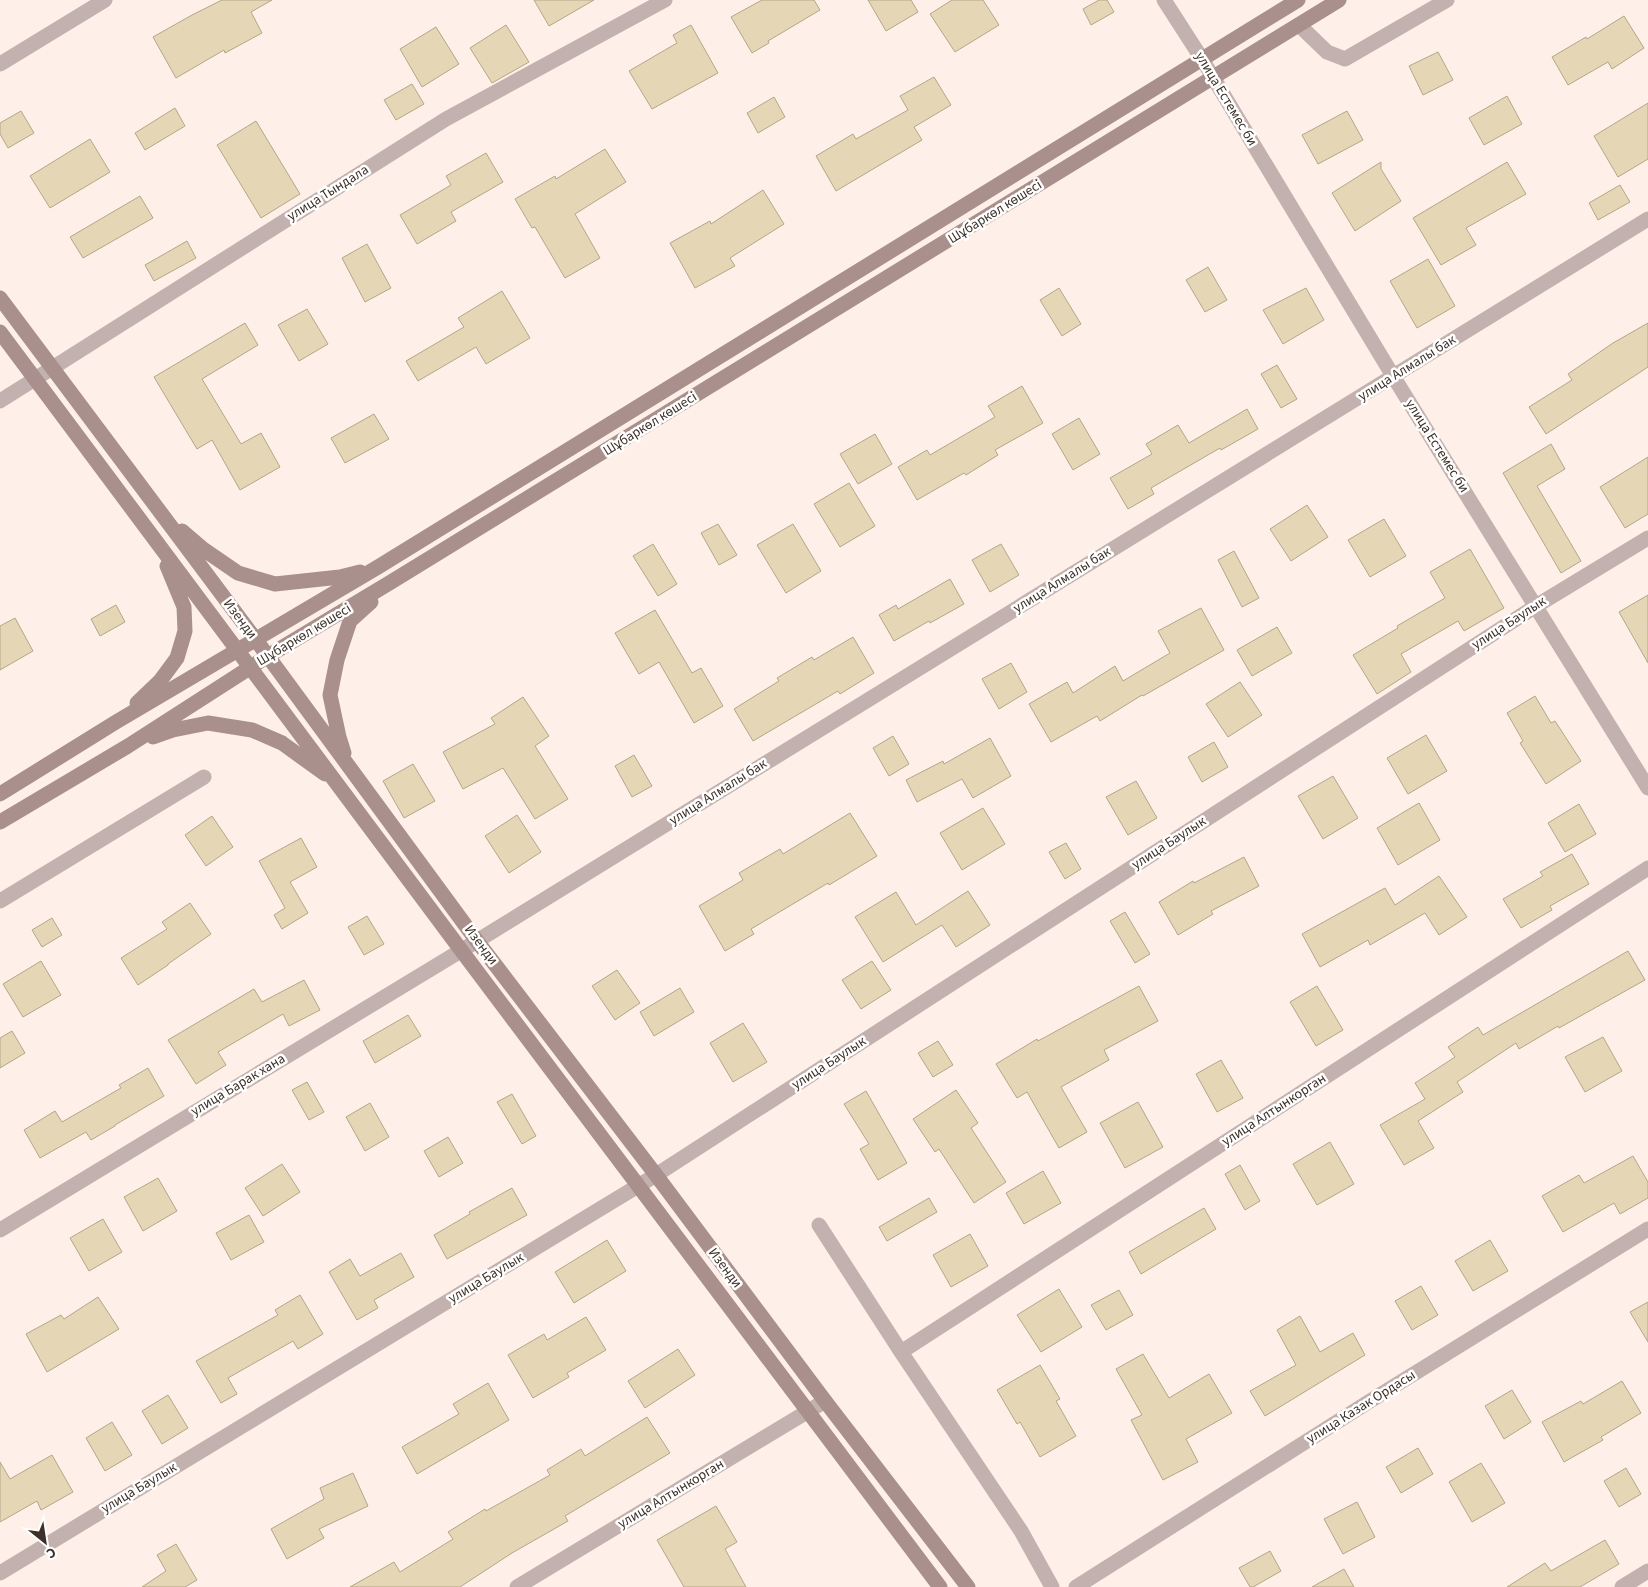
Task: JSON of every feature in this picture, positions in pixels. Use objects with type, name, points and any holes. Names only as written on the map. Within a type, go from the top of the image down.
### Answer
[{"type":"street","points":[[0,64],[105,0]]},
{"type":"street","name":"улица Тындала","points":[[0,401],[446,119],[665,0]]},
{"type":"street","name":"улица Естемес би","points":[[1164,0],[1214,78],[1394,376],[1648,788]]},
{"type":"street","name":"Шұбаркөл көшесі","points":[[0,794],[116,722],[378,566],[1298,0]]},
{"type":"street","name":"Шұбаркөл көшесі","points":[[0,822],[128,746],[268,656],[1339,0]]},
{"type":"street","points":[[1299,25],[1327,52],[1345,59],[1447,0]]},
{"type":"street","name":"улица Алмалы бак","points":[[477,941],[1648,220]]},
{"type":"street","name":"Изенди","points":[[0,298],[268,656],[477,941],[968,1587]]},
{"type":"street","name":"Изенди","points":[[0,332],[461,950],[940,1587]]},
{"type":"street","points":[[160,512],[203,549],[238,573],[275,584],[340,577],[378,566]]},
{"type":"street","points":[[116,722],[160,681],[177,658],[185,631],[184,607],[174,581],[149,531]]},
{"type":"street","name":"улица Баулык","points":[[0,1573],[656,1175],[1536,606],[1648,538]]},
{"type":"street","points":[[350,768],[339,738],[330,695],[337,660],[350,622],[391,582]]},
{"type":"street","points":[[128,746],[173,730],[208,723],[252,730],[282,742],[338,783]]},
{"type":"street","points":[[0,901],[204,777]]},
{"type":"street","name":"улица Алтынкорган","points":[[901,1352],[1648,868]]},
{"type":"street","name":"улица Барак хана","points":[[0,1230],[477,941]]},
{"type":"street","points":[[819,1225],[901,1352],[1021,1531],[1052,1587]]},
{"type":"street","name":"улица Казак Ордасы","points":[[1076,1587],[1370,1401],[1648,1229]]},
{"type":"street","name":"улица Алтынкорган","points":[[517,1587],[825,1401]]},
{"type":"street","points":[[1622,1587],[1648,1571]]},
{"type":"building","points":[[222,0],[272,0],[251,12],[262,33],[225,53],[224,50],[176,78],[153,37]]},
{"type":"building","points":[[534,0],[594,0],[549,26]]},
{"type":"building","points":[[762,0],[814,0],[820,10],[768,41],[769,43],[752,53],[731,17]]},
{"type":"building","points":[[868,0],[911,0],[918,12],[886,31]]},
{"type":"building","points":[[952,0],[983,0],[999,25],[955,52],[930,14]]},
{"type":"building","points":[[1099,0],[1107,0],[1114,12],[1091,25],[1083,9]]},
{"type":"building","points":[[1624,16],[1644,48],[1612,69],[1608,62],[1568,85],[1552,57],[1586,37],[1587,39]]},
{"type":"building","points":[[506,25],[529,62],[492,83],[470,48]]},
{"type":"building","points":[[691,25],[718,73],[652,109],[629,71],[677,43],[673,35]]},
{"type":"building","points":[[436,27],[459,64],[422,87],[400,49]]},
{"type":"building","points":[[1438,52],[1453,80],[1423,95],[1409,66]]},
{"type":"building","points":[[934,77],[951,105],[914,127],[922,140],[836,191],[816,156],[853,134],[856,139],[908,110],[900,96]]},
{"type":"building","points":[[412,84],[424,104],[396,120],[384,100]]},
{"type":"building","points":[[1507,96],[1522,124],[1484,145],[1469,118]]},
{"type":"building","points":[[774,97],[785,117],[758,133],[747,113]]},
{"type":"building","points":[[1648,103],[1648,159],[1618,177],[1594,136]]},
{"type":"building","points":[[175,108],[185,126],[145,150],[135,133]]},
{"type":"building","points":[[21,111],[34,133],[8,148],[0,134],[0,123]]},
{"type":"building","points":[[1347,111],[1363,140],[1318,164],[1302,135]]},
{"type":"building","points":[[256,121],[300,194],[261,218],[217,145]]},
{"type":"building","points":[[90,139],[110,172],[50,208],[30,176]]},
{"type":"building","points":[[605,149],[626,182],[575,214],[600,258],[565,278],[535,227],[532,228],[515,199],[555,176],[556,179]]},
{"type":"building","points":[[486,153],[503,182],[451,212],[456,221],[417,244],[400,215],[451,185],[446,176]]},
{"type":"building","points":[[1381,162],[1381,169],[1401,201],[1355,231],[1332,193]]},
{"type":"building","points":[[1507,162],[1526,194],[1466,228],[1476,245],[1441,265],[1413,218]]},
{"type":"building","points":[[1620,185],[1630,202],[1598,220],[1589,203]]},
{"type":"building","points":[[763,190],[784,224],[730,258],[735,266],[695,288],[670,243],[710,221],[711,224]]},
{"type":"building","points":[[140,196],[153,218],[83,258],[70,237]]},
{"type":"building","points":[[187,241],[196,258],[154,281],[145,265]]},
{"type":"building","points":[[367,244],[391,288],[365,302],[342,258]]},
{"type":"building","points":[[1428,259],[1455,306],[1417,328],[1390,281]]},
{"type":"building","points":[[1208,267],[1227,300],[1205,312],[1186,280]]},
{"type":"building","points":[[1059,288],[1081,324],[1062,336],[1040,300]]},
{"type":"building","points":[[1306,288],[1324,320],[1283,344],[1263,310]]},
{"type":"building","points":[[502,291],[530,338],[486,364],[476,347],[418,381],[406,361],[464,327],[458,318]]},
{"type":"building","points":[[307,309],[328,344],[299,361],[278,325]]},
{"type":"building","points":[[245,323],[258,345],[202,379],[241,444],[261,433],[280,467],[240,490],[212,440],[197,449],[154,377]]},
{"type":"building","points":[[1648,323],[1648,367],[1546,434],[1529,407],[1572,380],[1568,374],[1613,343]]},
{"type":"building","points":[[1277,365],[1297,399],[1281,408],[1261,374]]},
{"type":"building","points":[[1022,386],[1043,423],[995,450],[998,455],[966,475],[964,473],[917,500],[898,467],[927,450],[930,455],[995,417],[988,406]]},
{"type":"building","points":[[1247,409],[1258,429],[1221,450],[1220,448],[1151,488],[1154,494],[1128,509],[1110,478],[1152,454],[1146,444],[1178,425],[1189,443]]},
{"type":"building","points":[[374,414],[389,439],[345,463],[331,438]]},
{"type":"building","points":[[1079,418],[1100,454],[1073,470],[1052,434]]},
{"type":"building","points":[[875,434],[892,464],[858,484],[840,454]]},
{"type":"building","points":[[1551,444],[1565,469],[1537,486],[1581,561],[1561,573],[1503,473]]},
{"type":"building","points":[[1648,457],[1648,514],[1625,528],[1600,487]]},
{"type":"building","points":[[849,483],[875,526],[840,547],[814,504]]},
{"type":"building","points":[[1307,505],[1328,537],[1291,561],[1270,529]]},
{"type":"building","points":[[1384,519],[1406,556],[1370,577],[1348,540]]},
{"type":"building","points":[[718,524],[737,555],[719,565],[701,533]]},
{"type":"building","points":[[793,524],[821,571],[786,593],[757,545]]},
{"type":"building","points":[[653,544],[677,584],[658,596],[633,556]]},
{"type":"building","points":[[1001,544],[1019,575],[990,592],[972,560]]},
{"type":"building","points":[[1470,549],[1504,608],[1464,631],[1458,621],[1401,654],[1411,672],[1377,694],[1353,655],[1445,598],[1430,572]]},
{"type":"building","points":[[1234,551],[1259,598],[1242,607],[1218,560]]},
{"type":"building","points":[[950,579],[964,604],[894,641],[879,615],[896,605],[898,609]]},
{"type":"building","points":[[1648,595],[1648,663],[1619,612]]},
{"type":"building","points":[[116,605],[125,622],[100,636],[91,619]]},
{"type":"building","points":[[1201,608],[1224,650],[1142,695],[1100,721],[1097,716],[1051,742],[1029,704],[1067,682],[1073,693],[1115,666],[1123,681],[1170,653],[1158,631]]},
{"type":"building","points":[[655,610],[692,673],[701,668],[723,706],[694,723],[659,662],[639,674],[615,633]]},
{"type":"building","points":[[15,618],[33,651],[0,670],[0,626]]},
{"type":"building","points":[[1277,627],[1292,653],[1252,676],[1237,650]]},
{"type":"building","points":[[853,637],[874,673],[840,694],[838,691],[753,741],[734,709],[779,681],[777,678],[812,657],[814,660]]},
{"type":"building","points":[[1011,663],[1027,692],[999,709],[982,679]]},
{"type":"building","points":[[1240,682],[1262,715],[1228,737],[1206,704]]},
{"type":"building","points":[[1535,696],[1551,723],[1555,721],[1581,761],[1546,784],[1520,743],[1523,741],[1507,713]]},
{"type":"building","points":[[523,697],[549,736],[535,746],[568,799],[535,819],[503,768],[463,789],[443,752],[495,724],[491,718]]},
{"type":"building","points":[[1426,735],[1447,771],[1408,794],[1387,758]]},
{"type":"building","points":[[893,736],[909,764],[889,776],[873,748]]},
{"type":"building","points":[[990,738],[1011,776],[973,798],[962,779],[917,802],[906,780],[943,761],[944,764]]},
{"type":"building","points":[[1214,742],[1228,767],[1202,782],[1188,757]]},
{"type":"building","points":[[634,755],[652,786],[632,797],[615,766]]},
{"type":"building","points":[[413,764],[435,801],[404,818],[383,781]]},
{"type":"building","points":[[1333,776],[1358,818],[1323,839],[1298,796]]},
{"type":"building","points":[[1136,781],[1157,818],[1128,835],[1106,797]]},
{"type":"building","points":[[1419,803],[1440,840],[1398,865],[1377,828]]},
{"type":"building","points":[[1579,804],[1596,834],[1565,852],[1548,823]]},
{"type":"building","points":[[983,808],[1005,844],[962,870],[940,833]]},
{"type":"building","points":[[850,813],[877,856],[751,929],[754,934],[725,951],[699,906],[743,880],[739,873],[780,849],[783,854]]},
{"type":"building","points":[[517,815],[541,852],[509,873],[485,836]]},
{"type":"building","points":[[212,816],[233,847],[206,866],[185,835]]},
{"type":"building","points":[[301,838],[317,867],[290,882],[308,913],[282,929],[274,915],[285,908],[259,861]]},
{"type":"building","points":[[1066,843],[1081,869],[1065,879],[1049,852]]},
{"type":"building","points":[[1572,854],[1589,884],[1550,906],[1552,910],[1521,928],[1503,899],[1543,876],[1540,872]]},
{"type":"building","points":[[1244,857],[1259,886],[1211,911],[1213,914],[1178,935],[1159,902],[1193,881],[1194,883]]},
{"type":"building","points":[[1439,876],[1467,917],[1439,935],[1425,913],[1370,945],[1368,940],[1320,967],[1302,934],[1385,888],[1395,905]]},
{"type":"building","points":[[968,891],[990,925],[956,947],[942,925],[883,962],[855,917],[896,892],[916,925]]},
{"type":"building","points":[[190,903],[211,934],[138,985],[121,958],[167,929],[162,922]]},
{"type":"building","points":[[1125,912],[1150,954],[1135,963],[1110,921]]},
{"type":"building","points":[[367,916],[384,944],[364,955],[348,927]]},
{"type":"building","points":[[52,918],[62,935],[42,947],[32,930]]},
{"type":"building","points":[[1628,951],[1645,980],[1519,1049],[1516,1043],[1457,1082],[1463,1092],[1418,1121],[1434,1148],[1404,1165],[1380,1125],[1425,1099],[1415,1083],[1455,1057],[1448,1047],[1478,1027],[1483,1035]]},
{"type":"building","points":[[41,961],[61,995],[23,1017],[3,984]]},
{"type":"building","points":[[872,961],[891,990],[861,1009],[842,980]]},
{"type":"building","points":[[617,970],[640,1003],[615,1020],[592,986]]},
{"type":"building","points":[[304,980],[320,1010],[289,1026],[283,1014],[218,1052],[226,1065],[196,1084],[168,1040],[254,989],[262,1002]]},
{"type":"building","points":[[1139,986],[1158,1021],[1104,1050],[1109,1060],[1061,1087],[1087,1132],[1059,1148],[1027,1092],[1017,1098],[996,1064],[1037,1039],[1038,1041]]},
{"type":"building","points":[[1317,986],[1343,1030],[1316,1046],[1290,1002]]},
{"type":"building","points":[[680,988],[694,1012],[654,1036],[640,1012]]},
{"type":"building","points":[[408,1015],[421,1036],[375,1063],[363,1041]]},
{"type":"building","points":[[743,1023],[767,1062],[733,1082],[710,1043]]},
{"type":"building","points":[[12,1031],[25,1053],[0,1068],[0,1038]]},
{"type":"building","points":[[1603,1037],[1622,1071],[1585,1092],[1565,1057]]},
{"type":"building","points":[[938,1041],[953,1065],[933,1077],[918,1053]]},
{"type":"building","points":[[1221,1060],[1243,1098],[1217,1112],[1196,1074]]},
{"type":"building","points":[[148,1068],[164,1096],[91,1140],[86,1132],[40,1158],[24,1130],[55,1111],[62,1122],[121,1088],[119,1085]]},
{"type":"building","points":[[307,1082],[324,1112],[309,1120],[292,1090]]},
{"type":"building","points":[[956,1090],[978,1123],[971,1128],[1006,1182],[974,1203],[939,1149],[935,1152],[913,1119]]},
{"type":"building","points":[[866,1091],[907,1163],[878,1180],[860,1149],[869,1144],[844,1104]]},
{"type":"building","points":[[512,1094],[536,1136],[522,1144],[497,1102]]},
{"type":"building","points":[[1138,1102],[1163,1147],[1125,1168],[1100,1123]]},
{"type":"building","points":[[370,1103],[389,1137],[365,1151],[346,1117]]},
{"type":"building","points":[[448,1137],[463,1163],[439,1177],[424,1151]]},
{"type":"building","points":[[1330,1142],[1354,1184],[1317,1205],[1293,1164]]},
{"type":"building","points":[[1633,1156],[1648,1182],[1648,1198],[1620,1214],[1614,1203],[1563,1232],[1542,1196],[1579,1175],[1584,1183]]},
{"type":"building","points":[[282,1164],[300,1192],[263,1216],[245,1188]]},
{"type":"building","points":[[1240,1165],[1260,1201],[1245,1210],[1225,1174]]},
{"type":"building","points":[[1043,1171],[1061,1203],[1024,1224],[1006,1193]]},
{"type":"building","points":[[158,1178],[177,1211],[143,1231],[124,1197]]},
{"type":"building","points":[[512,1188],[527,1215],[447,1259],[434,1235],[470,1214],[469,1212]]},
{"type":"building","points":[[929,1198],[937,1212],[887,1241],[879,1227]]},
{"type":"building","points":[[1204,1208],[1216,1229],[1141,1274],[1129,1252]]},
{"type":"building","points":[[249,1215],[264,1242],[231,1260],[216,1233]]},
{"type":"building","points":[[103,1219],[122,1252],[89,1271],[70,1238]]},
{"type":"building","points":[[970,1234],[988,1266],[951,1287],[933,1255]]},
{"type":"building","points":[[607,1240],[626,1271],[574,1303],[555,1272]]},
{"type":"building","points":[[1490,1240],[1508,1271],[1473,1291],[1455,1261]]},
{"type":"building","points":[[401,1253],[414,1277],[374,1300],[378,1308],[357,1320],[329,1272],[350,1259],[360,1276]]},
{"type":"building","points":[[1421,1286],[1438,1315],[1412,1330],[1395,1301]]},
{"type":"building","points":[[1059,1289],[1082,1327],[1041,1352],[1017,1315]]},
{"type":"building","points":[[1119,1290],[1133,1315],[1106,1330],[1091,1305]]},
{"type":"building","points":[[300,1295],[323,1334],[298,1349],[293,1341],[228,1378],[237,1394],[221,1403],[196,1361],[278,1315],[275,1310]]},
{"type":"building","points":[[98,1297],[119,1329],[47,1372],[26,1334],[61,1315],[64,1319]]},
{"type":"building","points":[[1648,1302],[1648,1342],[1630,1312]]},
{"type":"building","points":[[1300,1316],[1320,1352],[1353,1333],[1365,1355],[1265,1416],[1250,1391],[1296,1365],[1277,1330]]},
{"type":"building","points":[[586,1317],[606,1350],[567,1373],[569,1377],[533,1398],[508,1355],[544,1334],[547,1340]]},
{"type":"building","points":[[678,1349],[695,1375],[645,1408],[628,1381]]},
{"type":"building","points":[[1143,1354],[1169,1398],[1209,1374],[1232,1413],[1186,1439],[1198,1462],[1163,1480],[1131,1420],[1142,1415],[1116,1369]]},
{"type":"building","points":[[1040,1365],[1060,1399],[1056,1401],[1076,1436],[1040,1457],[1020,1422],[1017,1424],[997,1390]]},
{"type":"building","points":[[1622,1381],[1641,1413],[1601,1437],[1603,1440],[1564,1462],[1542,1422],[1581,1401],[1583,1404]]},
{"type":"building","points":[[488,1383],[509,1420],[417,1474],[402,1447],[459,1414],[453,1404]]},
{"type":"building","points":[[1512,1390],[1531,1422],[1504,1439],[1485,1406]]},
{"type":"building","points":[[168,1395],[188,1428],[162,1444],[142,1411]]},
{"type":"building","points":[[647,1417],[670,1453],[565,1516],[568,1521],[512,1553],[460,1587],[350,1587],[394,1562],[400,1572],[453,1539],[448,1532],[485,1509],[486,1511],[550,1475],[547,1470],[581,1449],[585,1456]]},
{"type":"building","points":[[112,1422],[132,1455],[105,1471],[86,1438]]},
{"type":"building","points":[[1418,1448],[1433,1474],[1401,1493],[1386,1467]]},
{"type":"building","points":[[52,1455],[73,1492],[41,1510],[37,1501],[0,1522],[0,1462],[10,1479]]},
{"type":"building","points":[[1481,1463],[1505,1503],[1472,1522],[1449,1482]]},
{"type":"building","points":[[1626,1468],[1641,1494],[1619,1507],[1604,1481]]},
{"type":"building","points":[[353,1473],[368,1506],[319,1529],[324,1538],[287,1559],[271,1529],[324,1499],[320,1488]]},
{"type":"building","points":[[1357,1502],[1375,1537],[1343,1554],[1324,1519]]},
{"type":"building","points":[[716,1506],[737,1542],[725,1549],[746,1587],[684,1587],[657,1540]]},
{"type":"building","points":[[1605,1540],[1619,1564],[1580,1587],[1507,1587],[1545,1563],[1551,1571]]},
{"type":"building","points":[[176,1544],[197,1580],[185,1587],[142,1587],[166,1571],[157,1555]]},
{"type":"building","points":[[1270,1551],[1281,1571],[1250,1587],[1239,1568]]},
{"type":"building","points":[[1344,1569],[1354,1587],[1312,1587]]}]
